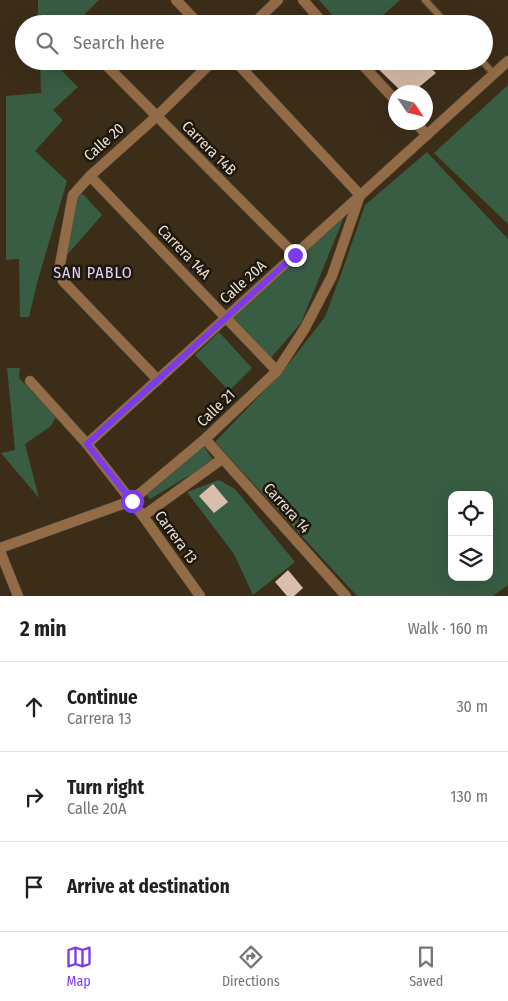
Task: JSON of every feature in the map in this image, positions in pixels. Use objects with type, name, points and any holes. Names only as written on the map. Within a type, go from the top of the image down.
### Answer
[{"type":"street","points":[[176,0],[190,15]]},
{"type":"street","points":[[262,15],[278,0]]},
{"type":"street","points":[[302,0],[316,15]]},
{"type":"street","name":"Calle 20A","points":[[87,444],[508,61]]},
{"type":"street","name":"Carrera 14B","points":[[111,70],[295,255]]},
{"type":"street","name":"Calle 20","points":[[158,380],[63,281],[58,270],[73,195],[90,176],[204,70]]},
{"type":"street","points":[[243,70],[360,195]]},
{"type":"street","points":[[367,70],[388,92]]},
{"type":"street","points":[[422,130],[427,135]]},
{"type":"street","name":"Carrera 14A","points":[[90,176],[277,371]]},
{"type":"street","name":"Calle 21","points":[[0,550],[132,501],[205,439],[277,371],[306,328],[332,276],[360,195]]},
{"type":"street","name":"Carrera 13","points":[[30,381],[87,444],[144,516],[200,596]]},
{"type":"street","name":"Carrera 14","points":[[205,439],[346,596]]},
{"type":"street","points":[[144,516],[222,459]]},
{"type":"street","points":[[0,550],[18,596]]},
{"type":"lane","points":[[425,0],[439,15]]},
{"type":"lane","points":[[490,70],[494,74]]},
{"type":"green space","points":[[38,0],[99,0],[84,15],[38,15]]},
{"type":"green space","points":[[319,0],[400,0],[383,15],[332,15]]},
{"type":"green space","points":[[40,70],[61,70],[78,87],[53,110],[63,120],[35,151],[67,181],[29,317],[20,317],[19,259],[6,260],[6,96],[41,93]]},
{"type":"green space","points":[[508,85],[508,224],[434,153]]},
{"type":"green space","points":[[427,152],[508,239],[508,585],[493,596],[357,596],[215,442],[283,371],[325,317],[365,205]]},
{"type":"green space","points":[[74,195],[84,195],[102,215],[60,263]]},
{"type":"green space","points":[[344,217],[301,323],[269,360],[229,321]]},
{"type":"green space","points":[[219,332],[252,368],[229,391],[195,355]]},
{"type":"green space","points":[[7,368],[20,368],[19,378],[56,417],[51,426],[25,444],[39,498],[1,453],[15,450]]},
{"type":"green space","points":[[203,445],[219,469],[190,475],[150,499],[145,493]]},
{"type":"green space","points":[[219,480],[235,489],[295,562],[253,595],[234,554],[187,492]]},
{"type":"building","points":[[379,70],[433,70],[436,73],[421,85],[395,85]]},
{"type":"building","points":[[213,484],[228,502],[214,513],[199,496]]},
{"type":"building","points":[[288,570],[303,588],[294,596],[287,596],[275,582]]},
{"type":"district","name":"SAN PABLO","points":[[93,272]]},
{"type":"route","points":[[132,501],[87,444],[295,255]]}]
